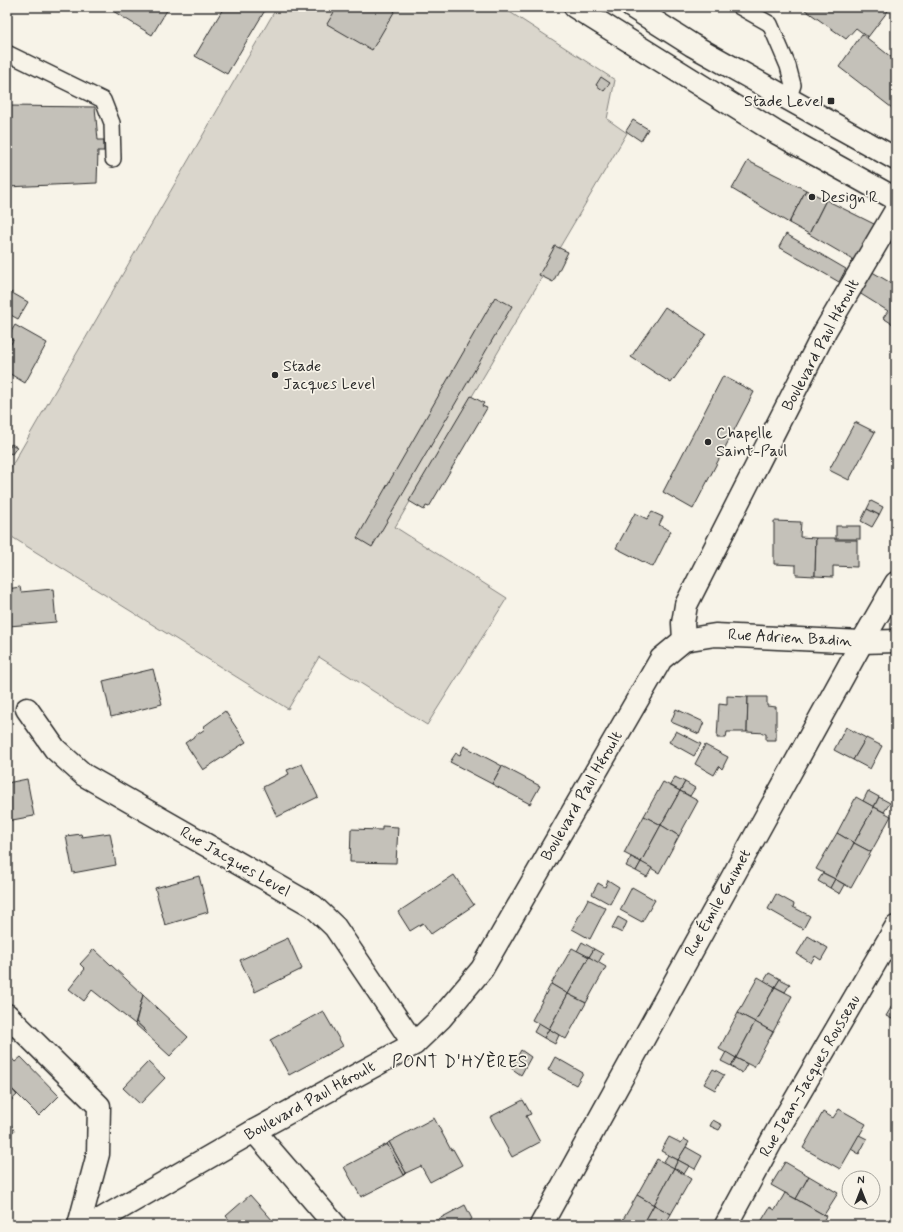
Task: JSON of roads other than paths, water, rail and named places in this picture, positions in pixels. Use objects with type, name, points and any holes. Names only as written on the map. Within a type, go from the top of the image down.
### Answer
[{"type":"street","points":[[575,7],[777,133],[896,199]]},
{"type":"street","points":[[632,7],[692,45],[896,159]]},
{"type":"street","name":"Boulevard Paul Héroult","points":[[91,1225],[254,1131],[414,1044],[441,1018],[482,970],[661,659],[684,640],[683,624],[686,605],[825,331],[896,210]]},
{"type":"street","name":"Rue Émile Guimet","points":[[541,1225],[862,642],[896,583]]},
{"type":"street","name":"Rue Adrien Badin","points":[[684,640],[715,635],[862,642],[896,641]]},
{"type":"street","name":"Rue Jacques Level","points":[[27,709],[55,749],[84,775],[313,906],[335,927],[414,1044]]},
{"type":"street","name":"Rue Jean-Jacques Rousseau","points":[[726,1225],[776,1133],[896,929]]},
{"type":"street","points":[[7,1015],[99,1106],[98,1154],[79,1225]]},
{"type":"street","points":[[254,1131],[335,1225]]},
{"type":"lane","points":[[740,7],[770,24],[788,66],[793,85],[788,100]]},
{"type":"lane","points":[[7,53],[103,100],[112,123],[113,159]]},
{"type":"place","name":"Stade Level","points":[[831,101]]},
{"type":"place","name":"Design'R","points":[[812,197]]},
{"type":"place","name":"Stade Jacques Level","points":[[275,375]]},
{"type":"place","name":"Chapelle Saint-Paul","points":[[708,442]]},
{"type":"district","name":"PONT D'HYÈRES","points":[[460,1062]]}]
